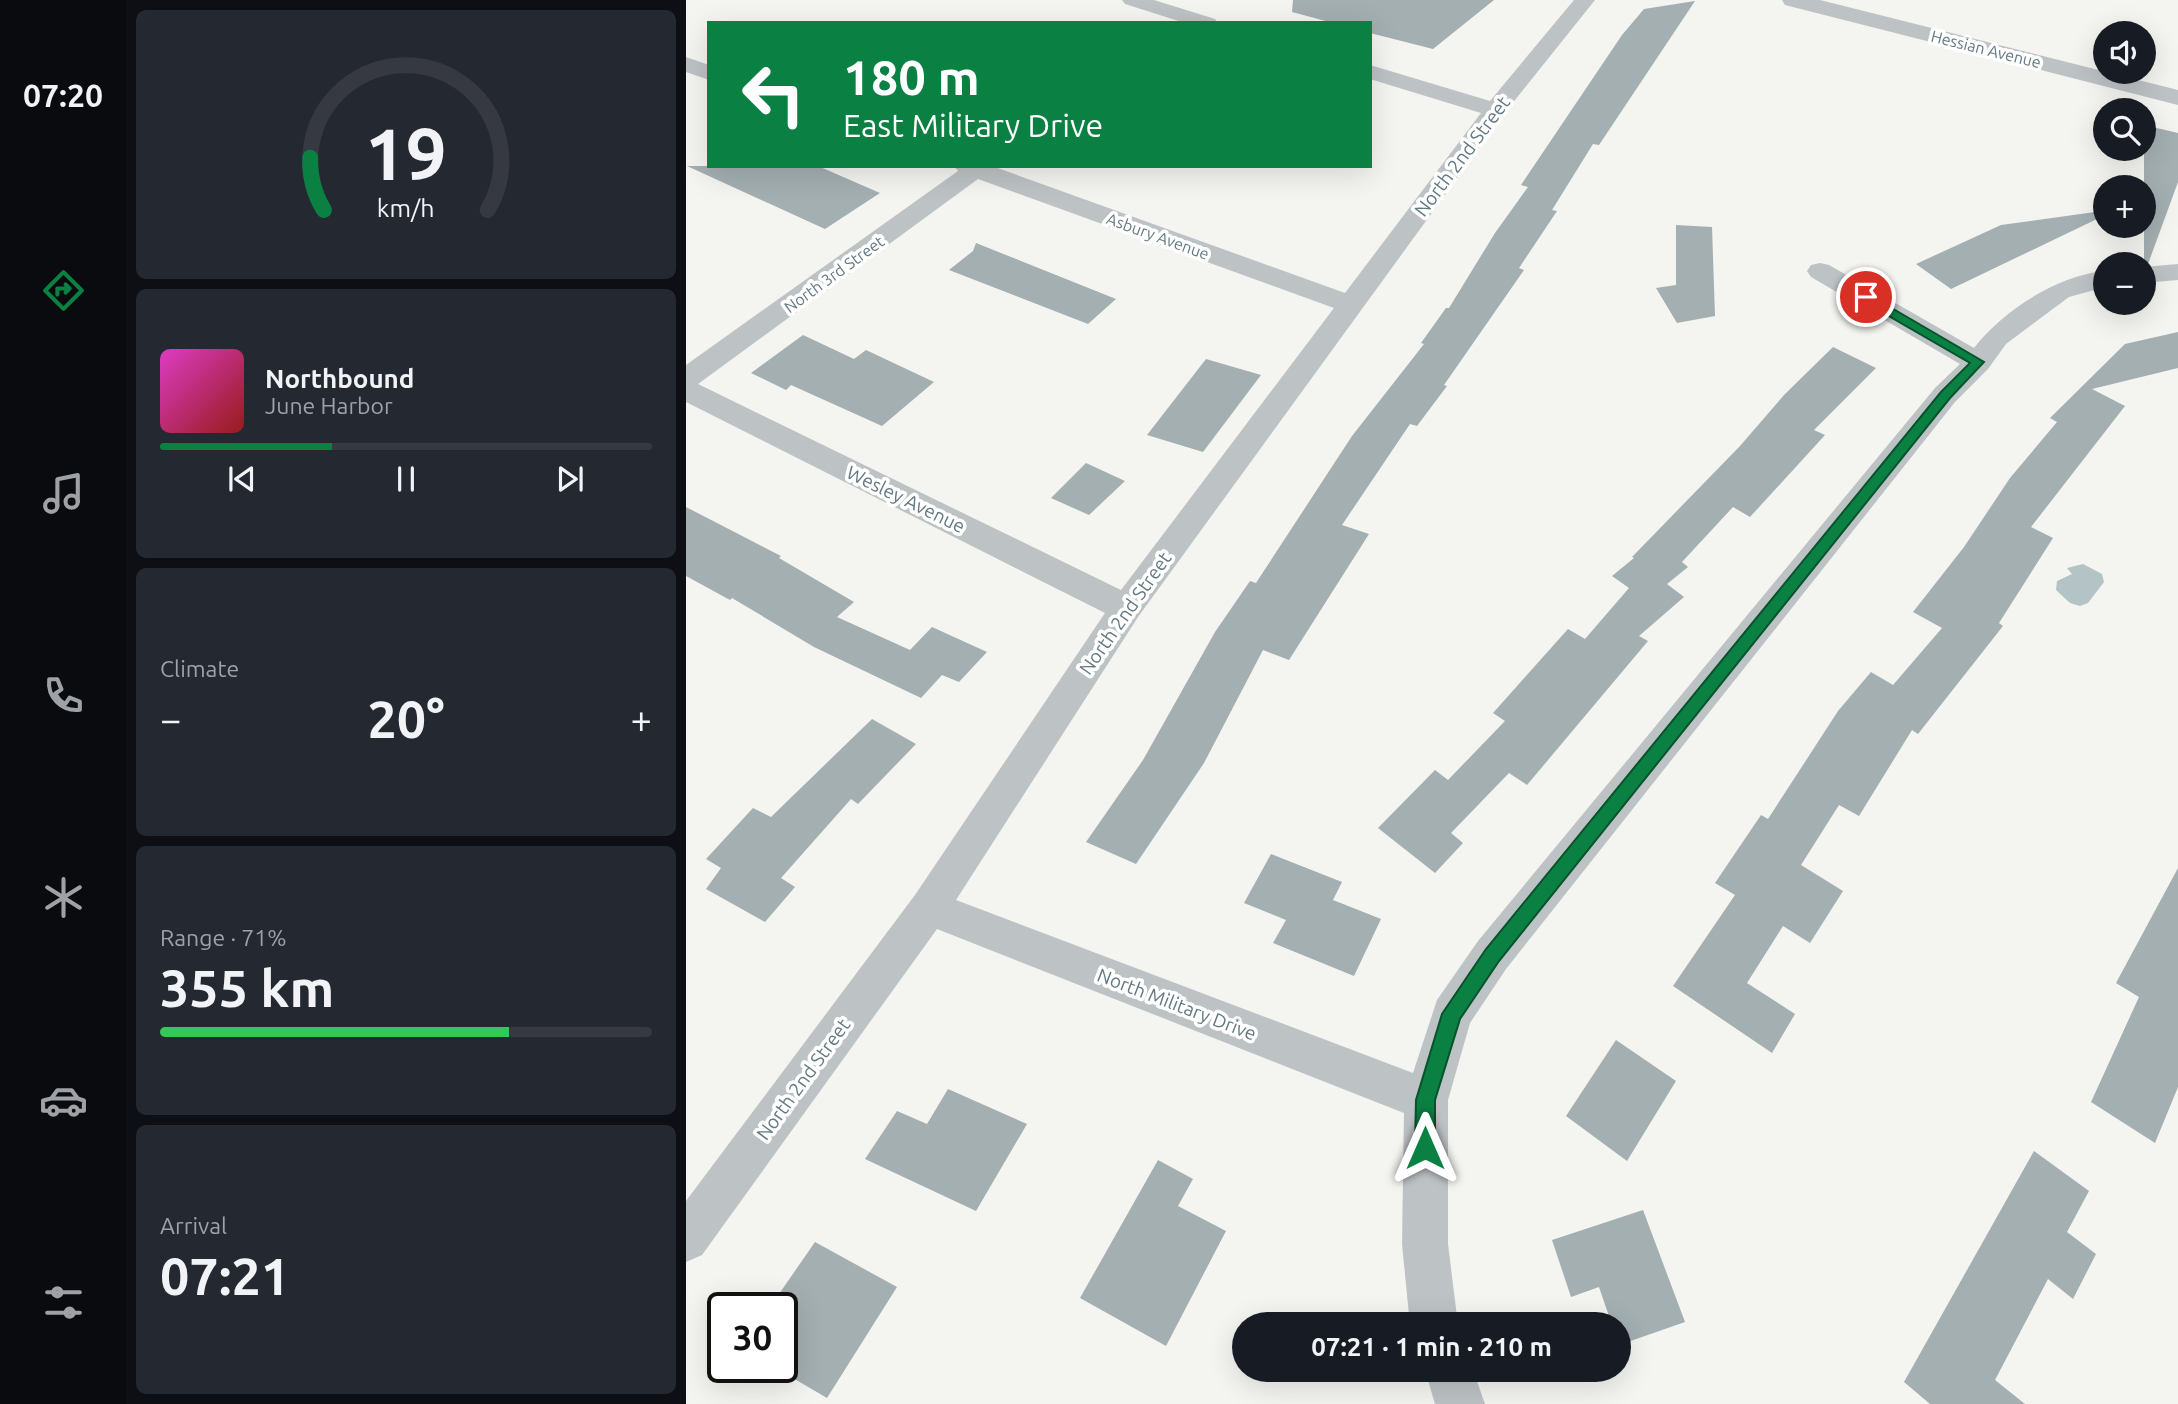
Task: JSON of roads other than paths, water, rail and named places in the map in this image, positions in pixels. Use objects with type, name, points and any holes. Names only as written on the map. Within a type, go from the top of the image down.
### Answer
[{"type":"street","points":[[1132,0],[1180,19],[1207,0]]},
{"type":"street","name":"North 2nd Street","points":[[686,1239],[929,908],[1126,608],[1495,110],[1585,0]]},
{"type":"street","name":"Hessian Avenue","points":[[1793,0],[2178,98]]},
{"type":"street","points":[[686,64],[707,72]]},
{"type":"street","points":[[1372,73],[1495,110]]},
{"type":"street","name":"North 3rd Street","points":[[686,379],[840,270],[973,168]]},
{"type":"street","name":"Asbury Avenue","points":[[977,168],[1350,305]]},
{"type":"street","points":[[1821,271],[1978,362]]},
{"type":"street","points":[[2156,274],[2178,272]]},
{"type":"street","points":[[1433,1312],[1425,1244],[1426,1100],[1452,1014],[1492,955],[1945,395],[1978,362],[1996,338],[2060,291],[2093,280]]},
{"type":"street","name":"Wesley Avenue","points":[[686,390],[1126,608]]},
{"type":"street","name":"North Military Drive","points":[[929,908],[1426,1100]]},
{"type":"street","points":[[1453,1382],[1460,1404]]}]
